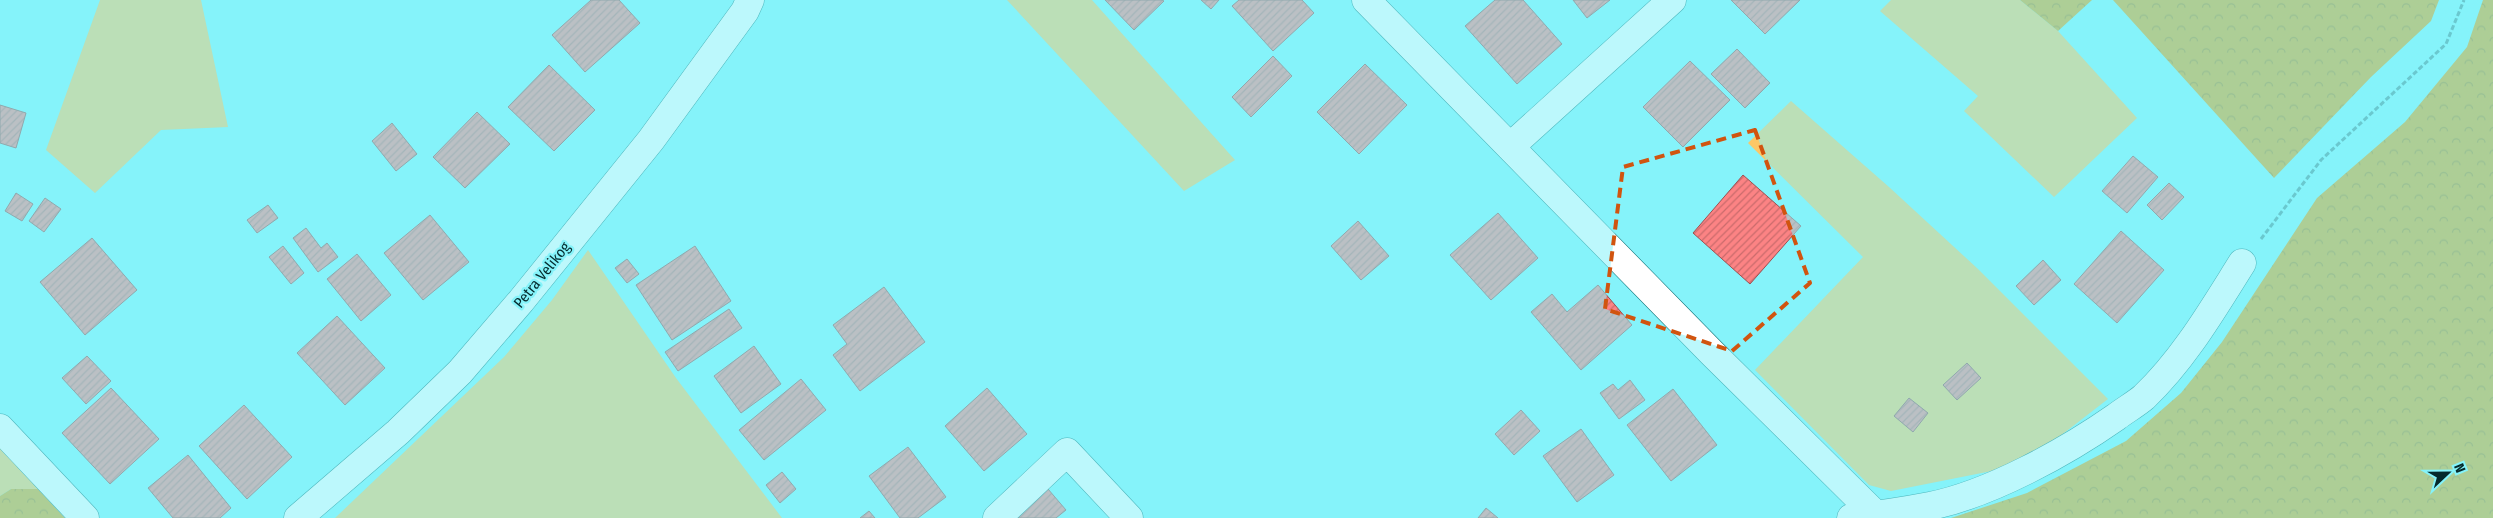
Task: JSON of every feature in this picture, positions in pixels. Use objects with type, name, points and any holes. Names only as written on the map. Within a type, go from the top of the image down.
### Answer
[{"type":"street","points":[[1366,0],[1712,353],[1864,516],[1931,506],[2014,476],[2102,427],[2143,397],[2174,363],[2205,323],[2242,263]]},
{"type":"street","points":[[1511,146],[1672,0]]},
{"type":"street","name":"Petra Velikog","points":[[298,518],[398,432],[460,372],[521,301],[651,140],[744,4]]},
{"type":"street","points":[[0,428],[85,518]]},
{"type":"street","points":[[997,518],[1067,452],[1129,518]]},
{"type":"path","points":[[2242,263],[2321,160],[2446,44],[2464,0]]},
{"type":"highlighted area","points":[[1755,130],[1810,283],[1732,351],[1605,309],[1623,167]]},
{"type":"shaded area","points":[[100,0],[201,0],[228,127],[161,130],[95,193],[46,150]]},
{"type":"shaded area","points":[[1007,0],[1092,0],[1235,160],[1184,191]]},
{"type":"shaded area","points":[[1891,0],[2020,0],[2058,31],[2137,118],[2054,197],[1964,111],[1978,96],[1880,11]]},
{"type":"shaded area","points":[[1791,101],[1889,187],[1978,269],[2108,399],[2055,440],[2012,467],[1891,491],[1869,485],[1755,370],[1863,257],[1748,143]]},
{"type":"shaded area","points":[[588,250],[676,378],[782,518],[335,518],[504,357],[552,300]]},
{"type":"shaded area","points":[[0,448],[38,489],[11,489],[0,496]]},
{"type":"green space","points":[[2020,0],[2092,0],[2058,31]]},
{"type":"green space","points":[[2113,0],[2439,0],[2431,21],[2371,77],[2274,178]]},
{"type":"green space","points":[[2483,0],[2493,0],[2493,518],[1951,518],[2027,493],[2126,441],[2181,393],[2222,342],[2317,198],[2405,122],[2467,47]]},
{"type":"green space","points":[[11,489],[38,489],[65,518],[0,518],[0,496]]},
{"type":"building","points":[[591,0],[619,0],[640,23],[585,72],[552,35]]},
{"type":"building","points":[[1105,0],[1162,0],[1164,1],[1134,30]]},
{"type":"building","points":[[1201,0],[1219,0],[1211,9]]},
{"type":"building","points":[[1239,0],[1302,0],[1314,13],[1273,51],[1232,6]]},
{"type":"building","points":[[1495,0],[1523,0],[1562,44],[1517,84],[1465,26]]},
{"type":"building","points":[[1573,0],[1610,0],[1587,18]]},
{"type":"building","points":[[1731,0],[1800,0],[1765,34]]},
{"type":"building","points":[[1737,49],[1770,83],[1745,108],[1711,74]]},
{"type":"building","points":[[1273,56],[1292,76],[1251,117],[1232,97]]},
{"type":"building","points":[[1690,61],[1730,100],[1683,147],[1643,107]]},
{"type":"building","points":[[1365,64],[1407,105],[1359,154],[1317,112]]},
{"type":"building","points":[[549,65],[595,110],[554,151],[508,107]]},
{"type":"building","points":[[0,105],[26,113],[16,148],[0,143]]},
{"type":"building","points":[[477,112],[510,144],[465,188],[433,157]]},
{"type":"building","points":[[392,123],[417,154],[396,171],[372,141]]},
{"type":"building","points":[[2133,156],[2158,177],[2127,213],[2102,191]]},
{"type":"building","points":[[1743,175],[1801,226],[1750,284],[1693,233]]},
{"type":"building","points":[[2169,183],[2184,197],[2162,220],[2147,205]]},
{"type":"building","points":[[16,193],[33,204],[22,221],[5,211]]},
{"type":"building","points":[[45,198],[61,209],[44,232],[29,221]]},
{"type":"building","points":[[268,205],[278,218],[257,233],[247,220]]},
{"type":"building","points":[[1498,213],[1538,258],[1491,300],[1450,255]]},
{"type":"building","points":[[430,215],[469,262],[423,300],[384,253]]},
{"type":"building","points":[[1358,221],[1389,256],[1361,280],[1331,246]]},
{"type":"building","points":[[306,228],[321,248],[327,243],[338,257],[318,272],[293,238]]},
{"type":"building","points":[[2121,231],[2164,270],[2117,323],[2074,284]]},
{"type":"building","points":[[92,238],[137,290],[85,335],[40,282]]},
{"type":"building","points":[[283,246],[304,273],[291,284],[269,257]]},
{"type":"building","points":[[695,246],[731,301],[672,340],[636,285]]},
{"type":"building","points":[[357,254],[391,295],[361,321],[327,279]]},
{"type":"building","points":[[627,259],[639,274],[627,283],[615,268]]},
{"type":"building","points":[[2043,260],[2061,280],[2034,305],[2016,286]]},
{"type":"building","points":[[1598,285],[1632,325],[1581,370],[1531,312],[1552,294],[1567,312]]},
{"type":"building","points":[[884,287],[925,342],[860,391],[833,355],[847,344],[833,325]]},
{"type":"building","points":[[729,309],[742,328],[678,371],[665,352]]},
{"type":"building","points":[[337,316],[385,368],[345,405],[297,353]]},
{"type":"building","points":[[754,346],[781,384],[741,413],[714,376]]},
{"type":"building","points":[[87,356],[111,381],[86,404],[62,378]]},
{"type":"building","points":[[1967,363],[1981,378],[1957,400],[1943,385]]},
{"type":"building","points":[[801,379],[826,410],[764,460],[739,430]]},
{"type":"building","points":[[1630,380],[1645,400],[1619,419],[1600,393],[1613,384],[1618,390]]},
{"type":"building","points":[[111,388],[159,439],[110,484],[62,433]]},
{"type":"building","points":[[987,388],[1027,434],[984,471],[945,426]]},
{"type":"building","points":[[1673,389],[1717,445],[1671,481],[1627,425]]},
{"type":"building","points":[[1909,398],[1928,413],[1913,432],[1894,416]]},
{"type":"building","points":[[244,405],[292,457],[247,499],[199,446]]},
{"type":"building","points":[[1521,410],[1540,431],[1514,455],[1495,434]]},
{"type":"building","points":[[1581,429],[1614,475],[1577,502],[1543,456]]},
{"type":"building","points":[[908,447],[946,497],[918,518],[900,518],[869,476]]},
{"type":"building","points":[[188,455],[231,508],[220,518],[173,518],[148,488]]},
{"type":"building","points":[[782,472],[796,489],[780,503],[766,485]]},
{"type":"building","points":[[1048,489],[1066,510],[1056,518],[1014,518]]},
{"type":"building","points":[[1486,508],[1498,518],[1478,518]]},
{"type":"building","points":[[869,511],[875,518],[860,518]]}]
